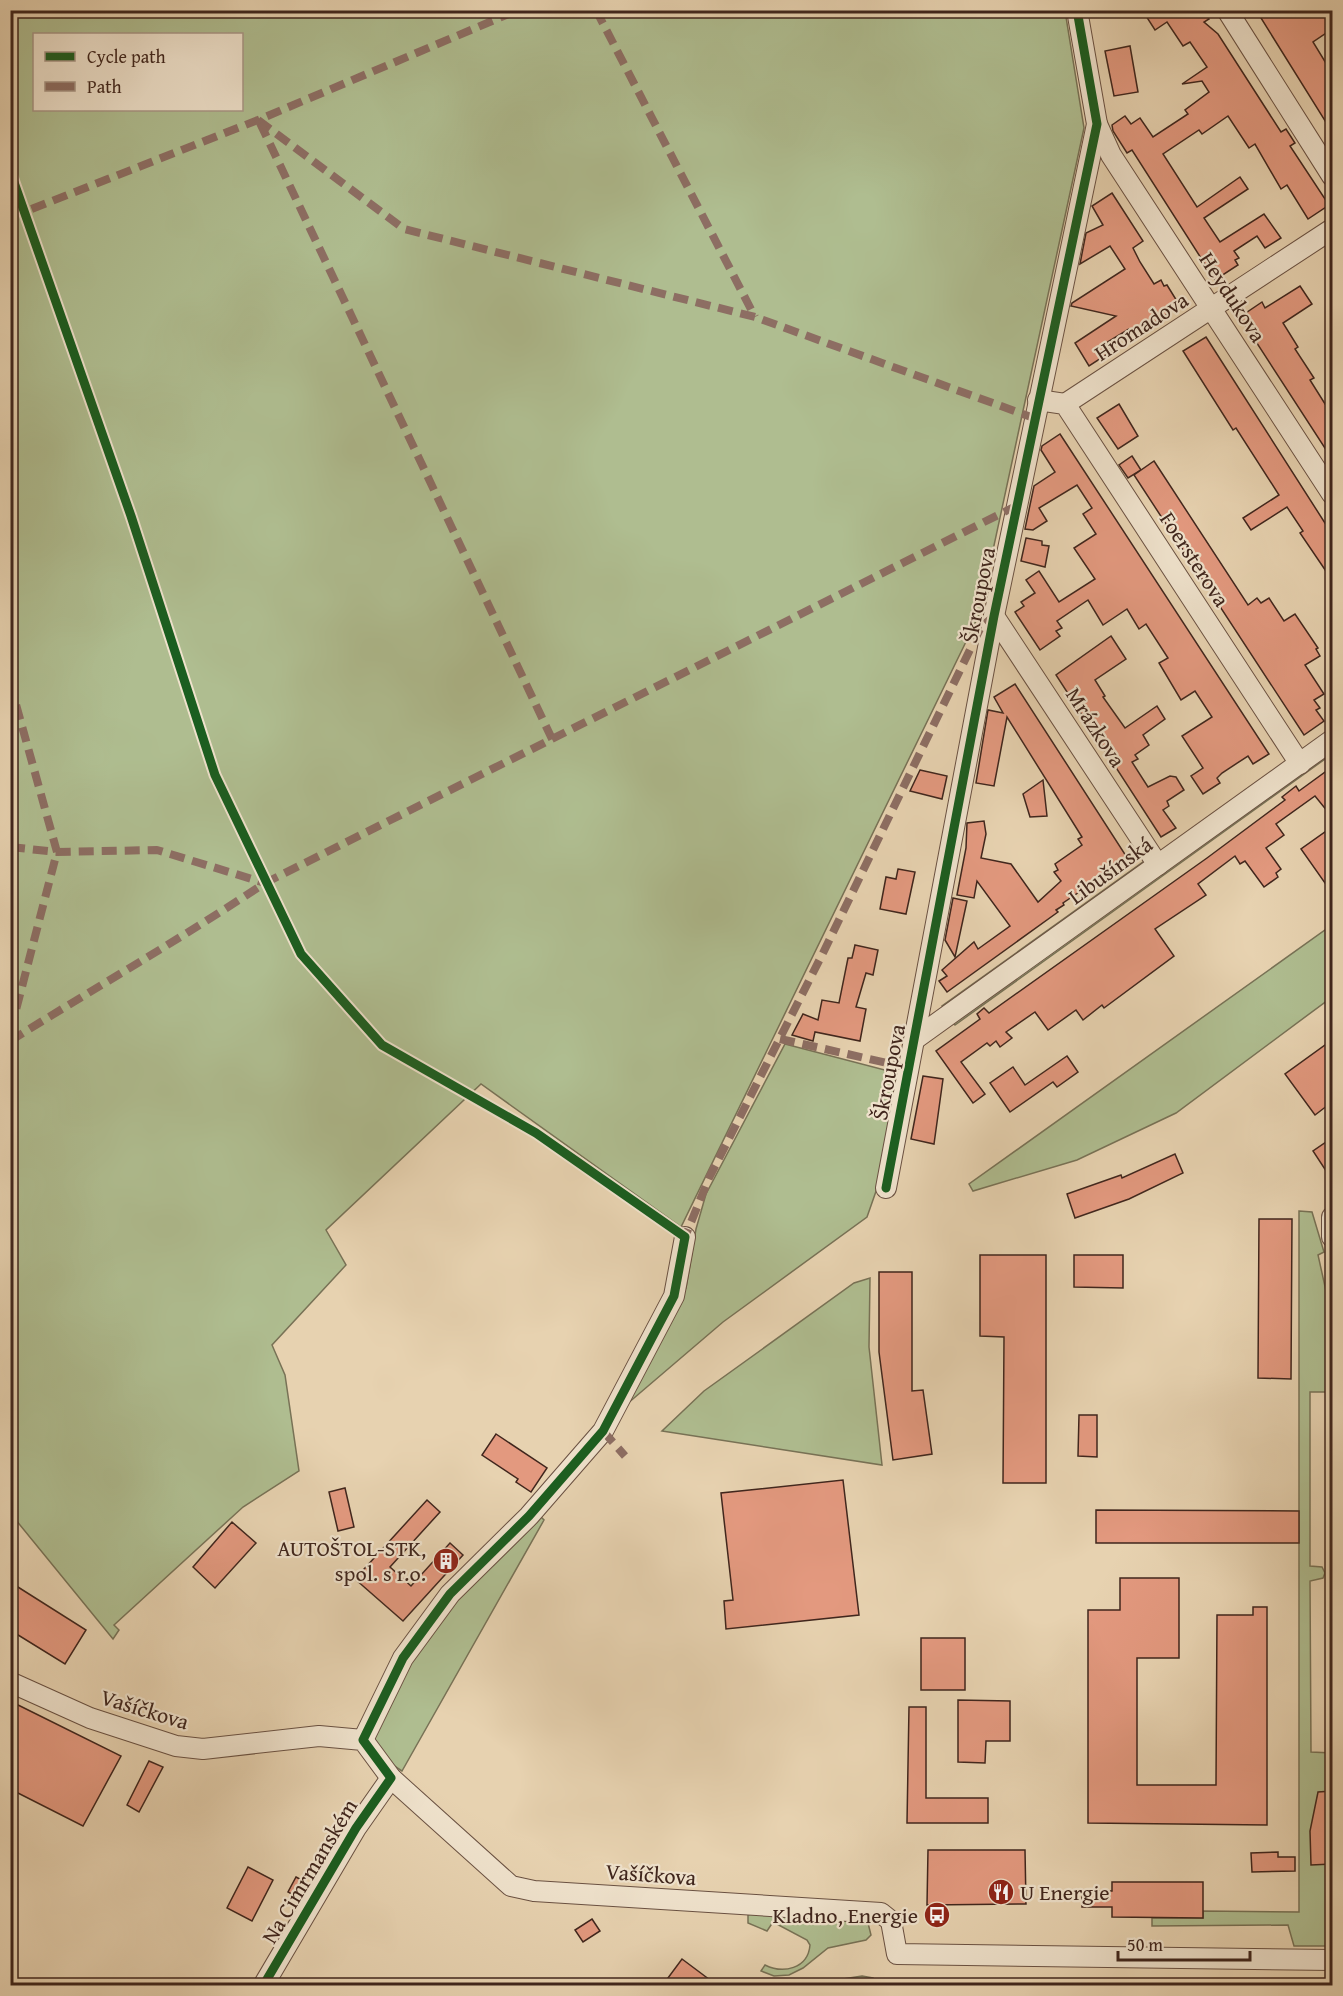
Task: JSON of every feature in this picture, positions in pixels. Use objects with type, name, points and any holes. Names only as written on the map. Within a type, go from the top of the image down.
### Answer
[{"type":"street","name":"Škroupova","points":[[886,1188],[994,616],[1097,124],[1077,10]]},
{"type":"street","points":[[1227,10],[1332,176]]},
{"type":"street","name":"Heydukova","points":[[1097,124],[1111,155],[1332,494]]},
{"type":"street","name":"Hromadova","points":[[1065,404],[1332,229]]},
{"type":"street","points":[[1038,400],[1065,404]]},
{"type":"street","name":"Foersterova","points":[[1065,404],[1300,764]]},
{"type":"street","name":"Mrázkova","points":[[994,616],[1158,865]]},
{"type":"street","name":"Libušínská","points":[[915,1039],[1332,740]]},
{"type":"street","points":[[1332,1217],[1332,1237]]},
{"type":"street","points":[[363,1740],[403,1658],[450,1594],[529,1516],[603,1431],[674,1296],[685,1237]]},
{"type":"street","name":"Vašíčkova","points":[[10,1682],[90,1718],[176,1746],[202,1749],[319,1736],[363,1740],[391,1778],[511,1886],[534,1891],[881,1913],[891,1921],[897,1954],[1332,1960]]},
{"type":"street","name":"Na Cimrmanském","points":[[263,1986],[356,1828],[391,1778]]},
{"type":"green space","points":[[10,11],[1065,11],[1084,128],[979,615],[681,1227],[481,1084],[326,1230],[346,1265],[272,1345],[285,1375],[299,1471],[243,1507],[114,1625],[119,1630],[113,1639],[11,1514]]},
{"type":"green space","points":[[1332,749],[1332,754],[955,1025],[952,1021]]},
{"type":"green space","points":[[1143,862],[1143,864],[944,1009],[942,1006]]},
{"type":"green space","points":[[1332,925],[1332,997],[1176,1113],[1077,1160],[973,1191],[969,1184]]},
{"type":"green space","points":[[785,1044],[904,1075],[881,1177],[867,1217],[723,1322],[620,1410],[686,1288],[696,1229],[706,1194]]},
{"type":"green space","points":[[1299,1211],[1312,1212],[1324,1252],[1318,1255],[1332,1318],[1332,1392],[1310,1392],[1310,1566],[1322,1567],[1325,1573],[1323,1578],[1310,1581],[1311,1752],[1332,1753],[1332,1945],[1327,1946],[1294,1946],[1288,1925],[1152,1926],[1152,1918],[1203,1918],[1203,1911],[1299,1912]]},
{"type":"green space","points":[[870,1278],[869,1347],[882,1465],[662,1431],[704,1391],[854,1283]]},
{"type":"green space","points":[[540,1516],[544,1520],[402,1771],[382,1755],[374,1738],[378,1724],[400,1679],[434,1628],[454,1604]]},
{"type":"green space","points":[[758,1911],[868,1923],[871,1935],[866,1940],[828,1948],[803,1968],[789,1975],[774,1976],[761,1971],[765,1965],[779,1969],[794,1967],[805,1960],[810,1945],[807,1940],[773,1922],[767,1931],[748,1923],[748,1915]]},
{"type":"green space","points":[[862,1976],[873,1978],[882,1985],[832,1985],[843,1979]]},
{"type":"building","points":[[1154,10],[1203,10],[1209,19],[1204,22],[1218,34],[1281,132],[1286,129],[1295,143],[1290,146],[1329,205],[1308,219],[1287,185],[1281,189],[1255,144],[1249,148],[1228,116],[1202,134],[1199,130],[1163,154],[1197,207],[1240,177],[1248,189],[1204,218],[1220,242],[1264,214],[1281,238],[1265,248],[1257,236],[1234,251],[1239,258],[1235,260],[1238,265],[1215,280],[1132,150],[1127,153],[1113,131],[1112,125],[1125,116],[1131,124],[1140,118],[1153,137],[1188,114],[1185,110],[1209,92],[1202,81],[1182,84],[1207,67],[1190,42],[1183,46],[1167,22],[1155,30],[1146,16]]},
{"type":"building","points":[[1256,10],[1332,10],[1332,29],[1313,42],[1332,73],[1332,132]]},
{"type":"building","points":[[1130,46],[1138,92],[1114,96],[1105,51]]},
{"type":"building","points":[[1112,193],[1143,241],[1133,248],[1140,262],[1154,284],[1161,280],[1164,286],[1167,285],[1180,306],[1137,334],[1129,329],[1106,343],[1112,351],[1089,366],[1075,343],[1116,316],[1071,306],[1072,303],[1125,269],[1110,246],[1080,264],[1086,233],[1103,225],[1092,206]]},
{"type":"building","points":[[1300,286],[1312,304],[1283,323],[1298,347],[1295,349],[1314,378],[1310,380],[1332,415],[1332,459],[1240,317],[1262,302],[1265,308]]},
{"type":"building","points":[[1206,337],[1332,534],[1332,580],[1300,533],[1303,531],[1287,507],[1251,530],[1243,518],[1279,495],[1236,428],[1233,430],[1183,351]]},
{"type":"building","points":[[1119,404],[1138,436],[1118,449],[1097,418]]},
{"type":"building","points":[[1060,434],[1269,754],[1253,764],[1248,756],[1222,773],[1217,778],[1220,783],[1203,794],[1191,776],[1203,768],[1182,736],[1212,717],[1195,691],[1181,700],[1159,663],[1168,658],[1146,624],[1139,629],[1127,609],[1103,625],[1088,600],[1057,621],[1062,628],[1056,631],[1060,636],[1040,650],[1015,612],[1024,606],[1021,602],[1035,593],[1026,580],[1039,571],[1059,602],[1095,579],[1074,548],[1096,534],[1083,514],[1092,508],[1077,485],[1039,508],[1047,521],[1033,530],[1025,529],[1034,486],[1055,472],[1041,450],[1042,446]]},
{"type":"building","points":[[1132,456],[1141,470],[1128,478],[1119,465]]},
{"type":"building","points":[[1154,461],[1248,605],[1257,598],[1261,603],[1269,598],[1284,621],[1295,614],[1318,648],[1316,649],[1320,656],[1305,665],[1324,694],[1314,700],[1320,708],[1316,710],[1324,721],[1304,735],[1134,475]]},
{"type":"building","points":[[1026,538],[1042,541],[1042,545],[1049,546],[1045,567],[1021,561]]},
{"type":"building","points":[[1111,636],[1126,659],[1095,680],[1105,696],[1103,697],[1125,728],[1157,706],[1165,719],[1143,735],[1149,745],[1135,755],[1138,759],[1132,762],[1148,787],[1170,776],[1176,777],[1184,790],[1167,801],[1169,806],[1163,810],[1176,828],[1161,837],[1056,675]]},
{"type":"building","points":[[1015,684],[1128,859],[1063,903],[1064,905],[1056,910],[1058,912],[947,992],[939,981],[947,976],[942,970],[974,942],[978,949],[1010,926],[977,881],[974,898],[957,895],[966,848],[967,823],[984,821],[986,834],[981,858],[1011,864],[1038,902],[1061,881],[1054,872],[1058,870],[1055,864],[1082,845],[1078,839],[1082,837],[1007,717],[994,786],[976,783],[988,710],[1003,713],[994,697]]},
{"type":"building","points":[[1332,767],[1332,817],[1315,796],[1276,824],[1284,835],[1266,848],[1281,869],[1276,873],[1278,877],[1264,887],[1245,861],[1240,864],[1235,856],[1198,884],[1206,895],[1155,929],[1174,956],[1104,1008],[1102,1005],[1083,1020],[1076,1010],[1048,1030],[1035,1012],[1006,1032],[1012,1038],[1000,1047],[996,1041],[990,1046],[987,1043],[961,1062],[985,1094],[973,1103],[936,1051],[980,1019],[977,1014],[984,1008],[989,1013],[1207,858],[1285,800],[1282,797],[1296,786],[1299,791]]},
{"type":"building","points":[[920,770],[947,776],[942,799],[910,791]]},
{"type":"building","points":[[1043,780],[1047,816],[1030,817],[1023,794]]},
{"type":"building","points":[[1332,827],[1332,893],[1301,849]]},
{"type":"building","points":[[898,869],[915,872],[906,914],[880,909],[886,877],[896,879]]},
{"type":"building","points":[[953,898],[967,901],[955,957],[945,940]]},
{"type":"building","points":[[855,945],[878,950],[873,975],[866,973],[856,1007],[866,1009],[860,1041],[815,1032],[813,1041],[792,1035],[803,1014],[818,1020],[822,1000],[839,1003],[848,958],[852,958]]},
{"type":"building","points":[[1332,1040],[1332,1102],[1315,1115],[1285,1074]]},
{"type":"building","points":[[1067,1056],[1078,1072],[1057,1087],[1053,1082],[1010,1112],[990,1083],[1013,1067],[1025,1085]]},
{"type":"building","points":[[923,1076],[943,1079],[934,1144],[911,1139]]},
{"type":"building","points":[[1332,1138],[1332,1180],[1313,1151]]},
{"type":"building","points":[[1175,1154],[1183,1173],[1129,1199],[1075,1218],[1067,1194],[1121,1175],[1122,1178]]},
{"type":"building","points":[[1259,1219],[1292,1219],[1291,1379],[1258,1378]]},
{"type":"building","points":[[980,1255],[1046,1255],[1046,1483],[1003,1483],[1004,1337],[980,1336]]},
{"type":"building","points":[[1074,1255],[1123,1255],[1123,1288],[1074,1287]]},
{"type":"building","points":[[879,1272],[912,1272],[912,1391],[923,1390],[932,1454],[893,1460],[879,1352]]},
{"type":"building","points":[[1079,1415],[1097,1415],[1097,1457],[1078,1456]]},
{"type":"building","points":[[496,1434],[547,1468],[531,1492],[516,1482],[518,1479],[482,1455]]},
{"type":"building","points":[[843,1480],[859,1615],[726,1629],[724,1601],[733,1600],[721,1493]]},
{"type":"building","points":[[345,1488],[354,1527],[338,1531],[329,1492]]},
{"type":"building","name":"AUTOŠTOL-STK, spol. s r.o.","points":[[427,1500],[440,1512],[390,1567],[411,1586],[450,1543],[463,1555],[403,1621],[355,1579]]},
{"type":"building","points":[[1096,1510],[1299,1511],[1299,1543],[1096,1543]]},
{"type":"building","points":[[232,1522],[256,1543],[215,1588],[193,1567]]},
{"type":"building","points":[[1120,1578],[1179,1578],[1179,1658],[1137,1658],[1137,1785],[1216,1785],[1217,1615],[1253,1615],[1253,1607],[1267,1607],[1267,1825],[1088,1823],[1088,1610],[1120,1610]]},
{"type":"building","points":[[10,1582],[86,1630],[65,1664],[10,1630]]},
{"type":"building","points":[[921,1638],[965,1638],[965,1690],[921,1690]]},
{"type":"building","points":[[958,1700],[1010,1701],[1010,1741],[986,1741],[985,1763],[958,1762]]},
{"type":"building","points":[[10,1701],[121,1756],[83,1826],[10,1789]]},
{"type":"building","points":[[909,1707],[926,1707],[926,1798],[988,1798],[988,1823],[907,1823]]},
{"type":"building","points":[[149,1761],[163,1767],[139,1812],[127,1805]]},
{"type":"building","points":[[1332,1791],[1332,1864],[1311,1865],[1310,1831],[1318,1792]]},
{"type":"building","points":[[928,1850],[1025,1850],[1026,1904],[927,1905]]},
{"type":"building","points":[[1278,1852],[1278,1857],[1295,1857],[1295,1871],[1252,1872],[1251,1853]]},
{"type":"building","points":[[248,1867],[273,1880],[252,1921],[227,1908]]},
{"type":"building","points":[[296,1877],[309,1884],[301,1899],[288,1892]]},
{"type":"building","points":[[1112,1882],[1203,1882],[1203,1918],[1112,1917],[1112,1907],[1082,1907],[1082,1891],[1112,1891]]},
{"type":"building","points":[[592,1919],[600,1931],[583,1942],[575,1930]]},
{"type":"building","points":[[682,1959],[718,1986],[662,1986]]},
{"type":"marked path","points":[[10,207],[24,212],[258,120],[518,10]]},
{"type":"marked path","points":[[596,10],[755,317]]},
{"type":"marked path","points":[[258,120],[404,229],[755,317],[1034,418]]},
{"type":"marked path","points":[[260,123],[553,741]]},
{"type":"marked path","points":[[10,1041],[265,883],[1016,506]]},
{"type":"marked path","points":[[680,1233],[685,1237],[709,1178],[824,951],[981,627],[993,617]]},
{"type":"marked path","points":[[10,683],[57,852],[10,1033]]},
{"type":"marked path","points":[[10,847],[57,852],[157,850],[265,883]]},
{"type":"marked path","points":[[780,1039],[910,1068]]},
{"type":"marked path","points":[[603,1431],[625,1456]]},
{"type":"cycle path","points":[[886,1188],[994,616],[1097,124],[1077,10]]},
{"type":"cycle path","points":[[10,171],[131,516],[215,775],[301,954],[382,1045],[536,1133],[685,1237],[674,1296],[603,1431],[529,1516],[450,1594],[403,1658],[363,1740],[391,1778],[356,1828],[263,1986]]},
{"type":"place","name":"AUTOŠTOL-STK, spol. s r.o.","points":[[446,1561]]},
{"type":"place","name":"U Energie","points":[[1001,1892]]},
{"type":"place","name":"Kladno, Energie","points":[[937,1915]]}]
